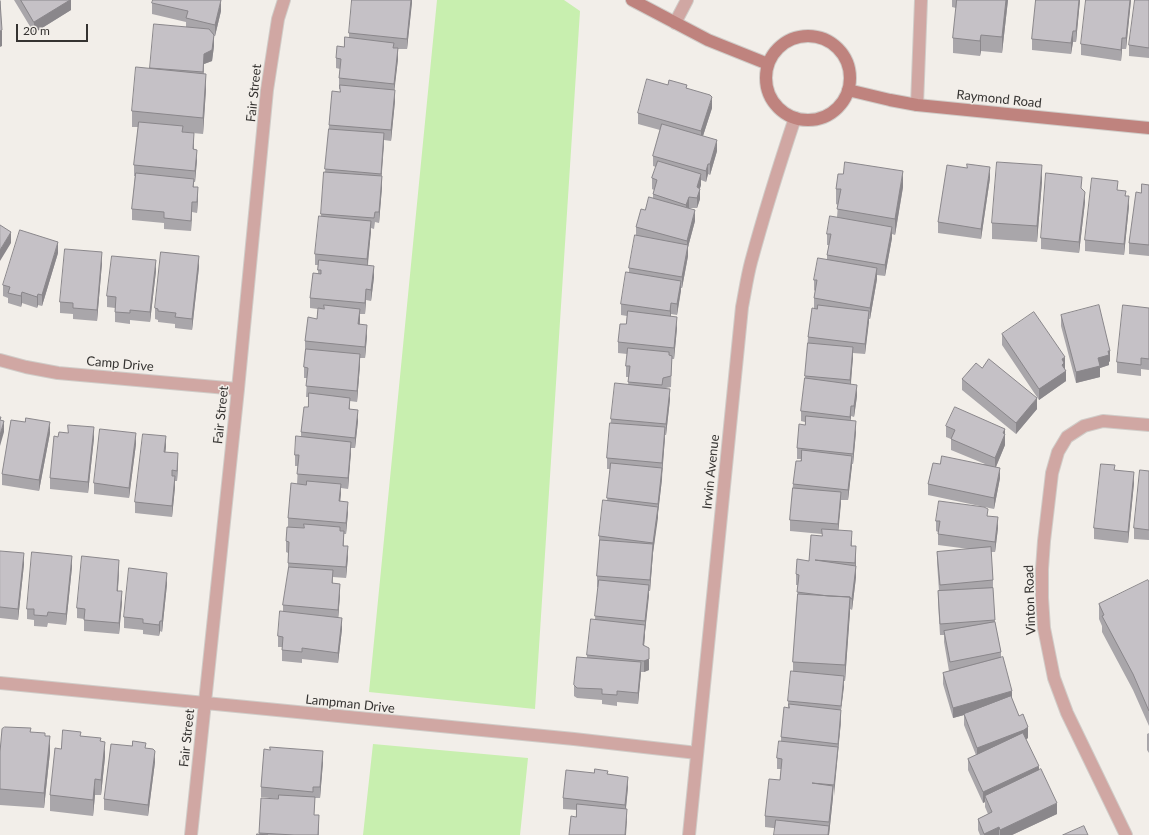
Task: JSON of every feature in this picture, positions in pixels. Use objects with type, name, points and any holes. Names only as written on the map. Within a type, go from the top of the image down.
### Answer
[{"type":"street","name":"Fair Street","points":[[191,835],[268,90],[278,18],[284,0]]},
{"type":"street","points":[[632,0],[708,40],[768,64]]},
{"type":"street","points":[[675,23],[687,0]]},
{"type":"street","points":[[917,105],[921,0]]},
{"type":"street","points":[[806,36],[819,37],[831,42],[847,61],[850,74],[848,90],[844,100],[835,110],[823,117],[809,120],[795,118],[783,113],[773,103],[767,91],[765,77],[768,64],[778,48],[794,38],[806,36]]},
{"type":"street","name":"Raymond Road","points":[[848,90],[917,105],[1149,128]]},
{"type":"street","name":"Irwin Avenue","points":[[689,835],[742,307],[750,264],[759,231],[795,118]]},
{"type":"street","name":"Camp Drive","points":[[0,360],[58,373],[238,389]]},
{"type":"street","name":"Vinton Road","points":[[1126,835],[1067,714],[1054,678],[1044,628],[1042,562],[1052,473],[1058,452],[1067,438],[1084,426],[1103,421],[1149,424]]},
{"type":"street","name":"Lampman Drive","points":[[0,682],[697,753]]},
{"type":"green space","points":[[437,0],[564,0],[580,11],[535,709],[369,692]]},
{"type":"green space","points":[[373,744],[528,758],[520,835],[363,835]]},
{"type":"building","points":[[21,0],[70,0],[34,22]]},
{"type":"building","points":[[153,0],[221,0],[215,25],[186,18],[188,11],[152,3]]},
{"type":"building","points":[[352,0],[411,0],[407,39],[349,33]]},
{"type":"building","points":[[957,0],[1006,0],[1002,37],[981,35],[980,41],[953,38]]},
{"type":"building","points":[[1036,0],[1079,0],[1076,31],[1073,31],[1071,43],[1032,39]]},
{"type":"building","points":[[1086,0],[1130,0],[1126,38],[1122,38],[1121,50],[1081,44]]},
{"type":"building","points":[[1135,0],[1149,0],[1149,48],[1129,45]]},
{"type":"building","points":[[0,1],[2,30],[0,31]]},
{"type":"building","points":[[154,24],[209,29],[214,35],[212,50],[204,54],[203,72],[150,68]]},
{"type":"building","points":[[345,37],[394,43],[393,48],[398,48],[394,84],[339,78],[341,59],[336,58],[337,46],[344,47]]},
{"type":"building","points":[[136,67],[206,74],[203,118],[132,111]]},
{"type":"building","points":[[647,79],[668,85],[669,80],[687,85],[686,88],[710,95],[712,97],[701,131],[638,113]]},
{"type":"building","points":[[340,85],[395,90],[391,130],[329,125],[332,91],[340,92]]},
{"type":"building","points":[[139,122],[183,126],[182,132],[194,133],[193,149],[197,150],[195,171],[134,165]]},
{"type":"building","points":[[662,124],[717,140],[710,164],[708,164],[706,171],[653,156]]},
{"type":"building","points":[[329,129],[384,133],[381,174],[325,169]]},
{"type":"building","points":[[658,161],[701,174],[697,187],[700,189],[697,198],[689,197],[686,205],[653,194],[657,180],[652,178]]},
{"type":"building","points":[[845,162],[903,171],[895,219],[837,209],[841,189],[836,189],[838,174],[843,174]]},
{"type":"building","points":[[997,162],[1042,165],[1037,226],[992,223]]},
{"type":"building","points":[[967,164],[990,167],[981,229],[938,222],[947,165],[967,168]]},
{"type":"building","points":[[324,172],[382,176],[379,212],[375,212],[374,218],[321,214]]},
{"type":"building","points":[[136,173],[194,179],[193,187],[198,187],[197,202],[192,202],[191,221],[164,218],[164,212],[132,209]]},
{"type":"building","points":[[1046,173],[1082,177],[1081,188],[1085,192],[1079,242],[1041,238]]},
{"type":"building","points":[[1092,178],[1118,181],[1117,190],[1126,191],[1125,196],[1129,196],[1124,244],[1085,240]]},
{"type":"building","points":[[1142,184],[1149,185],[1149,245],[1129,243],[1136,192],[1141,193]]},
{"type":"building","points":[[649,197],[695,210],[687,241],[636,227],[641,209],[645,210]]},
{"type":"building","points":[[319,216],[371,221],[367,259],[315,254]]},
{"type":"building","points":[[830,216],[892,227],[885,265],[827,255],[831,234],[827,234]]},
{"type":"building","points":[[0,225],[11,232],[0,250]]},
{"type":"building","points":[[20,230],[58,242],[42,295],[38,294],[37,297],[22,292],[21,296],[8,293],[10,287],[3,285]]},
{"type":"building","points":[[635,235],[688,245],[682,277],[629,268]]},
{"type":"building","points":[[65,249],[102,252],[97,310],[73,308],[73,303],[60,302]]},
{"type":"building","points":[[161,252],[199,256],[192,319],[175,317],[176,313],[158,311],[158,309],[155,308]]},
{"type":"building","points":[[112,256],[156,260],[150,312],[130,310],[130,313],[115,312],[116,297],[107,296]]},
{"type":"building","points":[[818,258],[877,268],[870,308],[814,298],[817,280],[814,280]]},
{"type":"building","points":[[319,260],[374,266],[371,290],[366,289],[365,303],[310,298],[313,273],[321,274],[321,270],[318,270]]},
{"type":"building","points":[[626,272],[681,281],[677,304],[671,303],[670,311],[621,304]]},
{"type":"building","points":[[324,305],[360,309],[358,324],[367,325],[365,347],[305,341],[308,317],[317,319],[318,308],[324,309]]},
{"type":"building","points":[[818,305],[869,311],[865,344],[808,337],[812,308],[817,309]]},
{"type":"building","points":[[1099,305],[1110,351],[1108,351],[1109,355],[1098,358],[1100,366],[1076,372],[1061,315]]},
{"type":"building","points":[[1123,305],[1149,308],[1149,359],[1141,358],[1141,365],[1117,362]]},
{"type":"building","points":[[628,311],[677,317],[674,348],[618,342],[620,324],[626,324]]},
{"type":"building","points":[[1034,312],[1065,357],[1062,359],[1064,363],[1062,365],[1066,371],[1039,389],[1002,334]]},
{"type":"building","points":[[808,343],[853,347],[850,380],[805,376]]},
{"type":"building","points":[[628,348],[669,352],[669,355],[672,356],[671,376],[663,378],[662,385],[628,382],[630,366],[626,366]]},
{"type":"building","points":[[306,349],[360,354],[357,391],[306,386],[308,368],[304,367]]},
{"type":"building","points":[[989,359],[1037,398],[1016,423],[962,379],[976,363],[982,368]]},
{"type":"building","points":[[805,378],[857,385],[854,406],[851,406],[850,417],[801,411]]},
{"type":"building","points":[[615,383],[670,389],[666,424],[611,419]]},
{"type":"building","points":[[309,393],[350,398],[349,409],[358,410],[355,438],[301,432],[304,407],[308,407]]},
{"type":"building","points":[[955,407],[1005,429],[1003,433],[1005,434],[995,458],[951,439],[955,430],[946,426]]},
{"type":"building","points":[[806,416],[856,421],[853,454],[797,448],[799,424],[805,425]]},
{"type":"building","points":[[26,418],[50,422],[39,480],[2,474],[11,420],[25,422]]},
{"type":"building","points":[[0,420],[4,421],[0,435]]},
{"type":"building","points":[[610,423],[665,427],[662,463],[607,458]]},
{"type":"building","points":[[68,425],[94,427],[88,482],[50,478],[54,436],[58,437],[59,432],[68,433]]},
{"type":"building","points":[[100,429],[136,433],[129,488],[94,483]]},
{"type":"building","points":[[143,434],[166,436],[164,452],[178,453],[177,471],[172,470],[172,476],[175,476],[172,506],[135,502]]},
{"type":"building","points":[[296,436],[351,442],[348,478],[297,474],[299,455],[295,455]]},
{"type":"building","points":[[802,450],[852,456],[848,490],[793,484],[796,461],[801,461]]},
{"type":"building","points":[[942,456],[1000,468],[994,498],[928,484],[933,463],[940,464]]},
{"type":"building","points":[[611,463],[662,468],[658,504],[607,498]]},
{"type":"building","points":[[1101,464],[1115,465],[1114,470],[1134,472],[1128,532],[1094,528]]},
{"type":"building","points":[[1140,470],[1149,471],[1149,530],[1134,528]]},
{"type":"building","points":[[307,481],[341,484],[339,501],[348,502],[346,523],[288,518],[291,483],[306,485]]},
{"type":"building","points":[[793,488],[841,492],[838,524],[790,520]]},
{"type":"building","points":[[603,500],[658,507],[653,543],[599,536]]},
{"type":"building","points":[[939,501],[984,507],[988,509],[987,516],[998,517],[995,542],[938,534],[940,521],[936,521]]},
{"type":"building","points":[[304,524],[340,527],[340,531],[344,531],[343,546],[348,546],[346,567],[288,563],[289,542],[286,541],[287,527],[304,528]]},
{"type":"building","points":[[822,529],[852,531],[851,546],[856,546],[855,563],[815,560],[856,566],[852,599],[850,597],[797,592],[799,575],[796,574],[797,559],[809,561],[811,535],[822,536]]},
{"type":"building","points":[[600,540],[653,544],[650,580],[597,576]]},
{"type":"building","points":[[991,547],[993,580],[940,585],[937,552]]},
{"type":"building","points":[[0,551],[24,553],[18,609],[0,607]]},
{"type":"building","points":[[32,552],[72,556],[66,614],[48,612],[47,616],[34,615],[34,609],[27,609]]},
{"type":"building","points":[[82,556],[119,560],[117,591],[122,591],[119,623],[84,620],[85,609],[77,608]]},
{"type":"building","points":[[289,567],[333,570],[332,583],[340,584],[338,610],[283,605]]},
{"type":"building","points":[[129,568],[167,573],[162,621],[160,621],[159,625],[143,623],[143,619],[124,617]]},
{"type":"building","points":[[599,580],[649,585],[645,621],[595,616]]},
{"type":"building","points":[[1148,580],[1149,711],[1133,674],[1102,616],[1104,615],[1099,604]]},
{"type":"building","points":[[993,588],[995,620],[940,624],[938,591]]},
{"type":"building","points":[[798,594],[850,597],[845,665],[793,662]]},
{"type":"building","points":[[280,611],[342,618],[338,653],[302,648],[302,652],[282,650],[283,637],[278,636]]},
{"type":"building","points":[[591,619],[645,625],[643,645],[649,648],[649,659],[644,661],[587,655]]},
{"type":"building","points":[[995,622],[1001,652],[950,662],[944,631]]},
{"type":"building","points":[[577,657],[641,662],[638,693],[617,691],[617,695],[602,694],[602,689],[577,688],[574,685]]},
{"type":"building","points":[[1003,657],[1012,691],[953,708],[943,673]]},
{"type":"building","points":[[791,671],[844,676],[841,706],[788,701]]},
{"type":"building","points":[[1011,696],[1019,716],[1023,714],[1028,727],[1024,730],[977,748],[964,714]]},
{"type":"building","points":[[789,704],[841,710],[838,744],[781,737],[784,707],[789,708]]},
{"type":"building","points":[[5,727],[31,728],[30,732],[45,733],[45,736],[50,736],[44,793],[0,789],[0,752],[2,729]]},
{"type":"building","points":[[63,730],[81,732],[80,736],[101,738],[100,741],[105,742],[101,780],[95,779],[93,800],[50,795],[55,748],[61,749]]},
{"type":"building","points":[[1023,733],[1039,766],[983,792],[968,759]]},
{"type":"building","points":[[133,741],[146,743],[145,748],[153,749],[155,751],[148,805],[104,799],[111,744],[132,746]]},
{"type":"building","points":[[779,741],[838,747],[834,785],[812,783],[833,786],[829,822],[765,816],[769,779],[780,780],[782,759],[777,758]]},
{"type":"building","points":[[270,747],[323,751],[320,787],[313,787],[313,792],[261,787],[264,749],[270,750]]},
{"type":"building","points":[[595,769],[608,771],[607,774],[628,777],[625,805],[563,798],[566,770],[594,773]]},
{"type":"building","points":[[1041,769],[1057,803],[1000,830],[999,827],[984,834],[978,819],[992,812],[985,796]]},
{"type":"building","points":[[279,795],[315,797],[314,815],[319,815],[318,835],[259,833],[261,798],[278,799]]},
{"type":"building","points":[[577,804],[627,809],[625,835],[569,835],[571,816],[576,817]]},
{"type":"building","points":[[776,820],[829,826],[828,835],[774,835]]},
{"type":"building","points":[[1084,826],[1088,835],[1063,835]]}]
